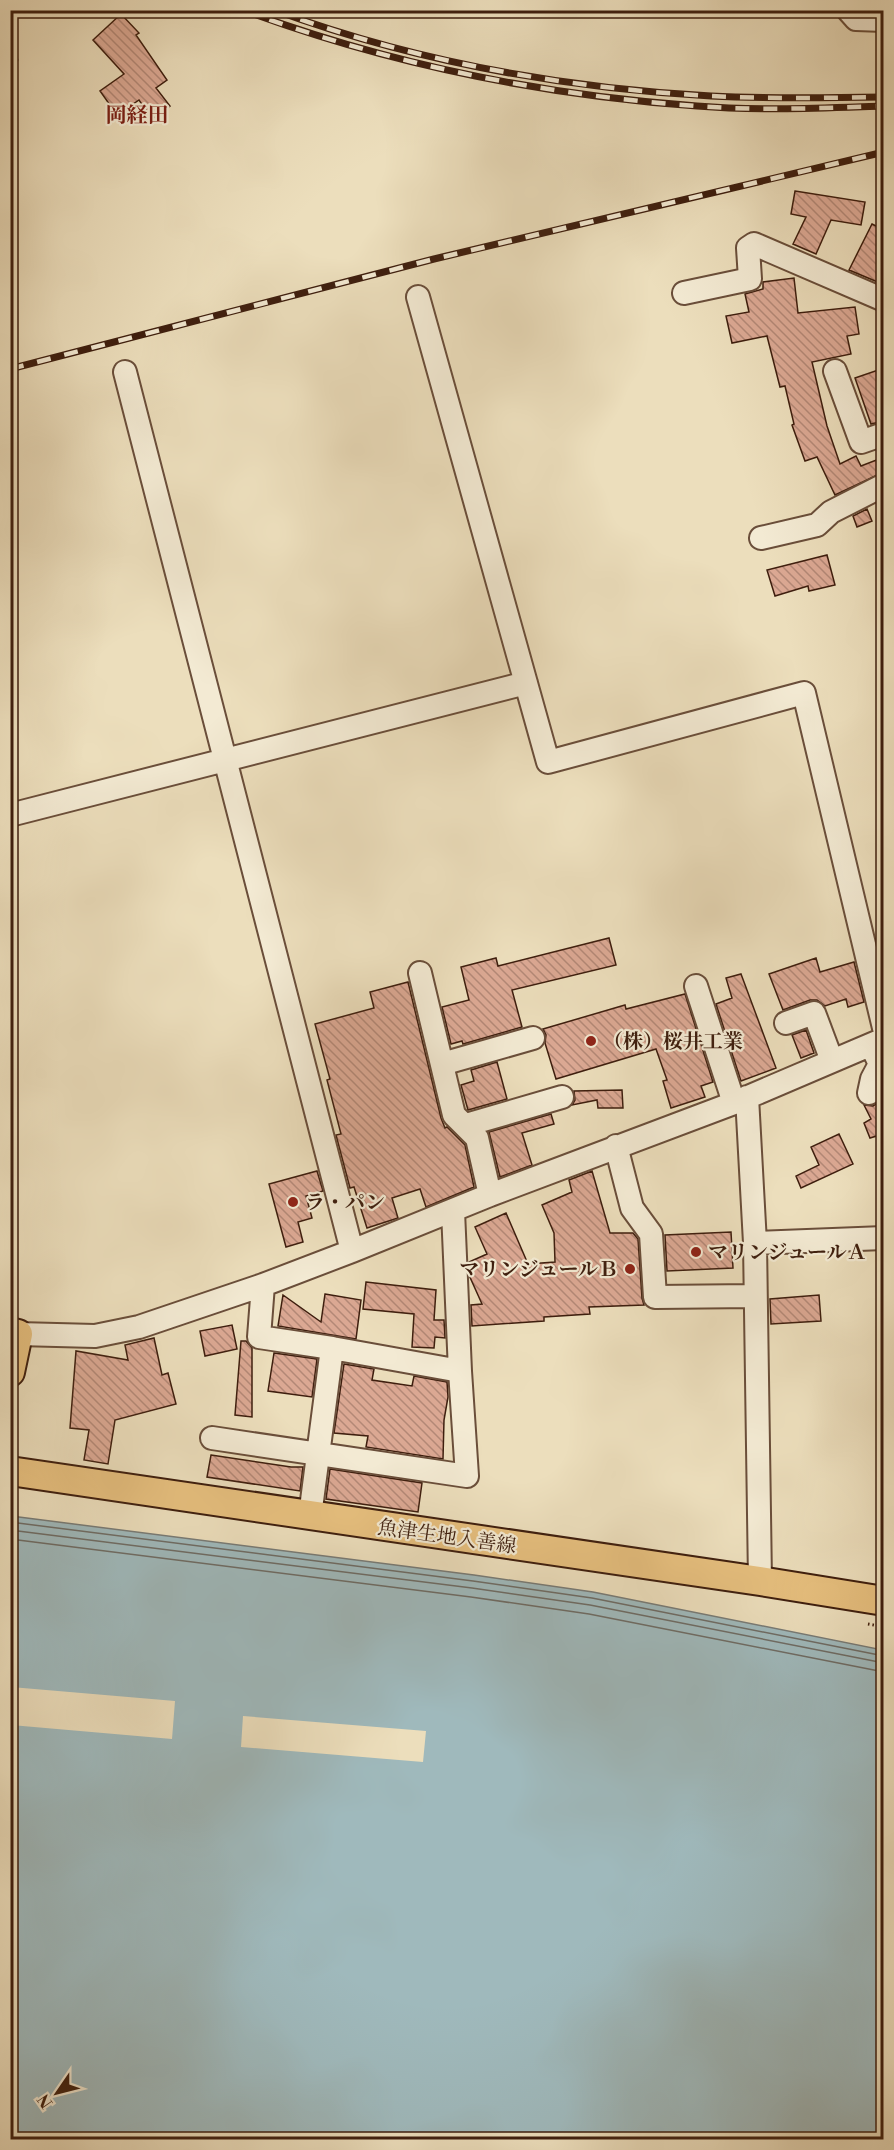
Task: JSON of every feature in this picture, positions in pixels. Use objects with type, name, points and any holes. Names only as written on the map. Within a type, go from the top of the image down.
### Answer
[{"type":"main road","points":[[10,1372],[14,1333]]},
{"type":"main road","name":"魚津生地入善線","points":[[10,1471],[884,1601]]},
{"type":"street","points":[[848,10],[856,19],[884,20]]},
{"type":"street","points":[[684,293],[750,279],[748,248],[754,244],[884,300]]},
{"type":"street","points":[[418,297],[548,762],[804,693],[879,1037],[880,1064],[872,1078],[868,1093]]},
{"type":"street","points":[[835,371],[861,442],[884,434]]},
{"type":"street","points":[[125,372],[352,1251]]},
{"type":"street","points":[[761,537],[817,525],[831,512],[884,485]]},
{"type":"street","points":[[10,815],[526,683]]},
{"type":"street","points":[[420,973],[454,1115],[477,1137],[490,1195]]},
{"type":"street","points":[[696,986],[740,1100],[755,1243],[760,1581]]},
{"type":"street","points":[[786,1023],[814,1014],[832,1062]]},
{"type":"street","points":[[14,1333],[95,1336],[139,1327],[263,1285],[616,1146],[740,1100],[832,1062],[879,1037]]},
{"type":"street","points":[[442,1064],[533,1038]]},
{"type":"street","points":[[466,1125],[562,1097]]},
{"type":"street","points":[[616,1146],[632,1208],[651,1234],[655,1297],[754,1296]]},
{"type":"street","points":[[212,1438],[466,1476],[453,1211]]},
{"type":"street","points":[[755,1243],[884,1238]]},
{"type":"street","points":[[263,1285],[259,1337],[460,1371]]},
{"type":"street","points":[[310,1516],[332,1348]]},
{"type":"water","points":[[11,1516],[593,1592],[883,1650],[883,2139],[11,2140]]},
{"type":"pier","points":[[11,1687],[175,1701],[172,1739],[11,1725]]},
{"type":"pier","points":[[243,1716],[426,1731],[423,1762],[241,1747]]},
{"type":"building","points":[[121,14],[139,33],[136,35],[167,80],[156,88],[170,106],[152,119],[139,100],[117,115],[100,91],[124,74],[93,40]]},
{"type":"building","points":[[795,191],[865,202],[861,225],[831,220],[816,254],[793,244],[806,217],[791,214]]},
{"type":"building","points":[[872,224],[884,230],[884,276],[880,283],[849,270]]},
{"type":"building","points":[[794,278],[798,313],[855,307],[859,334],[847,336],[851,354],[812,362],[827,426],[840,464],[856,456],[861,466],[884,457],[884,472],[835,495],[817,457],[805,461],[792,425],[794,424],[785,386],[780,387],[767,336],[732,343],[726,316],[749,312],[745,294],[763,289],[763,282]]},
{"type":"building","points":[[884,368],[884,421],[871,424],[855,378]]},
{"type":"building","points":[[867,509],[872,521],[857,527],[853,516]]},
{"type":"building","points":[[827,555],[835,585],[809,591],[808,586],[775,596],[767,570]]},
{"type":"building","points":[[609,938],[616,965],[512,990],[522,1027],[463,1044],[462,1041],[451,1044],[442,1007],[469,1000],[461,967],[496,958],[498,966]]},
{"type":"building","points":[[816,958],[820,972],[854,962],[864,1002],[848,1007],[846,999],[825,1006],[817,1000],[810,1000],[783,1010],[769,974]]},
{"type":"building","points":[[741,974],[776,1068],[741,1081],[716,1004],[732,998],[726,978]]},
{"type":"building","points":[[408,982],[441,1118],[445,1128],[447,1127],[465,1145],[474,1187],[426,1207],[420,1189],[392,1198],[398,1218],[367,1228],[354,1187],[350,1188],[336,1135],[341,1134],[327,1080],[330,1079],[315,1024],[374,1008],[370,992]]},
{"type":"building","points":[[685,994],[713,1082],[701,1086],[705,1097],[671,1108],[663,1081],[667,1080],[656,1049],[556,1079],[543,1029],[625,1005],[626,1009]]},
{"type":"building","points":[[806,1030],[814,1053],[801,1058],[792,1035]]},
{"type":"building","points":[[497,1062],[507,1099],[468,1110],[461,1085],[474,1081],[471,1070]]},
{"type":"building","points":[[622,1090],[623,1108],[598,1108],[597,1100],[572,1105],[575,1100],[574,1091]]},
{"type":"building","points":[[884,1090],[884,1141],[880,1135],[870,1138],[864,1123],[871,1119],[864,1105],[873,1106],[879,1102]]},
{"type":"building","points":[[551,1114],[554,1124],[522,1133],[532,1165],[500,1177],[489,1132]]},
{"type":"building","points":[[839,1134],[853,1164],[801,1188],[796,1176],[819,1165],[811,1147]]},
{"type":"building","points":[[317,1171],[323,1191],[306,1196],[312,1218],[298,1222],[303,1242],[286,1247],[269,1184]]},
{"type":"building","points":[[592,1171],[610,1233],[633,1233],[638,1239],[644,1305],[589,1307],[590,1314],[544,1317],[544,1321],[472,1326],[471,1305],[482,1304],[469,1275],[469,1262],[487,1254],[475,1227],[506,1213],[528,1264],[555,1262],[554,1233],[542,1205],[572,1192],[569,1180]]},
{"type":"building","name":"マリンジュールＡ","points":[[731,1232],[733,1268],[667,1271],[665,1235]]},
{"type":"building","points":[[366,1282],[436,1290],[434,1320],[444,1320],[445,1338],[435,1337],[434,1348],[412,1347],[414,1314],[363,1309]]},
{"type":"building","points":[[325,1294],[361,1300],[356,1339],[278,1326],[283,1295],[321,1322]]},
{"type":"building","points":[[819,1295],[821,1321],[771,1324],[770,1299]]},
{"type":"building","points":[[232,1325],[237,1349],[205,1356],[200,1331]]},
{"type":"building","points":[[154,1338],[162,1375],[168,1373],[176,1404],[115,1420],[108,1464],[84,1460],[89,1430],[70,1428],[76,1351],[128,1360],[125,1345]]},
{"type":"building","points":[[241,1341],[246,1341],[252,1348],[252,1417],[235,1415]]},
{"type":"building","points":[[274,1353],[317,1359],[312,1397],[268,1391]]},
{"type":"building","points":[[344,1364],[374,1369],[372,1380],[412,1386],[414,1376],[447,1382],[443,1459],[366,1447],[368,1436],[334,1433]]},
{"type":"building","points":[[211,1455],[303,1467],[300,1491],[207,1477]]},
{"type":"building","points":[[330,1469],[422,1483],[418,1512],[326,1499]]},
{"type":"waterway","points":[[10,68],[16,60]]},
{"type":"railway","points":[[243,10],[353,46],[410,61],[467,74],[581,94],[720,108],[790,109],[884,106]]},
{"type":"railway","points":[[274,10],[380,44],[434,58],[544,79],[711,96],[884,97]]},
{"type":"railway","points":[[10,369],[434,259],[884,152]]},
{"type":"place","name":"（株）桜井工業","points":[[591,1041]]},
{"type":"place","name":"ラ・パン","points":[[293,1202]]},
{"type":"place","name":"マリンジュールＡ","points":[[696,1252]]},
{"type":"place","name":"マリンジュールＢ","points":[[630,1269]]},
{"type":"district","name":"岡経田","points":[[137,115]]}]
